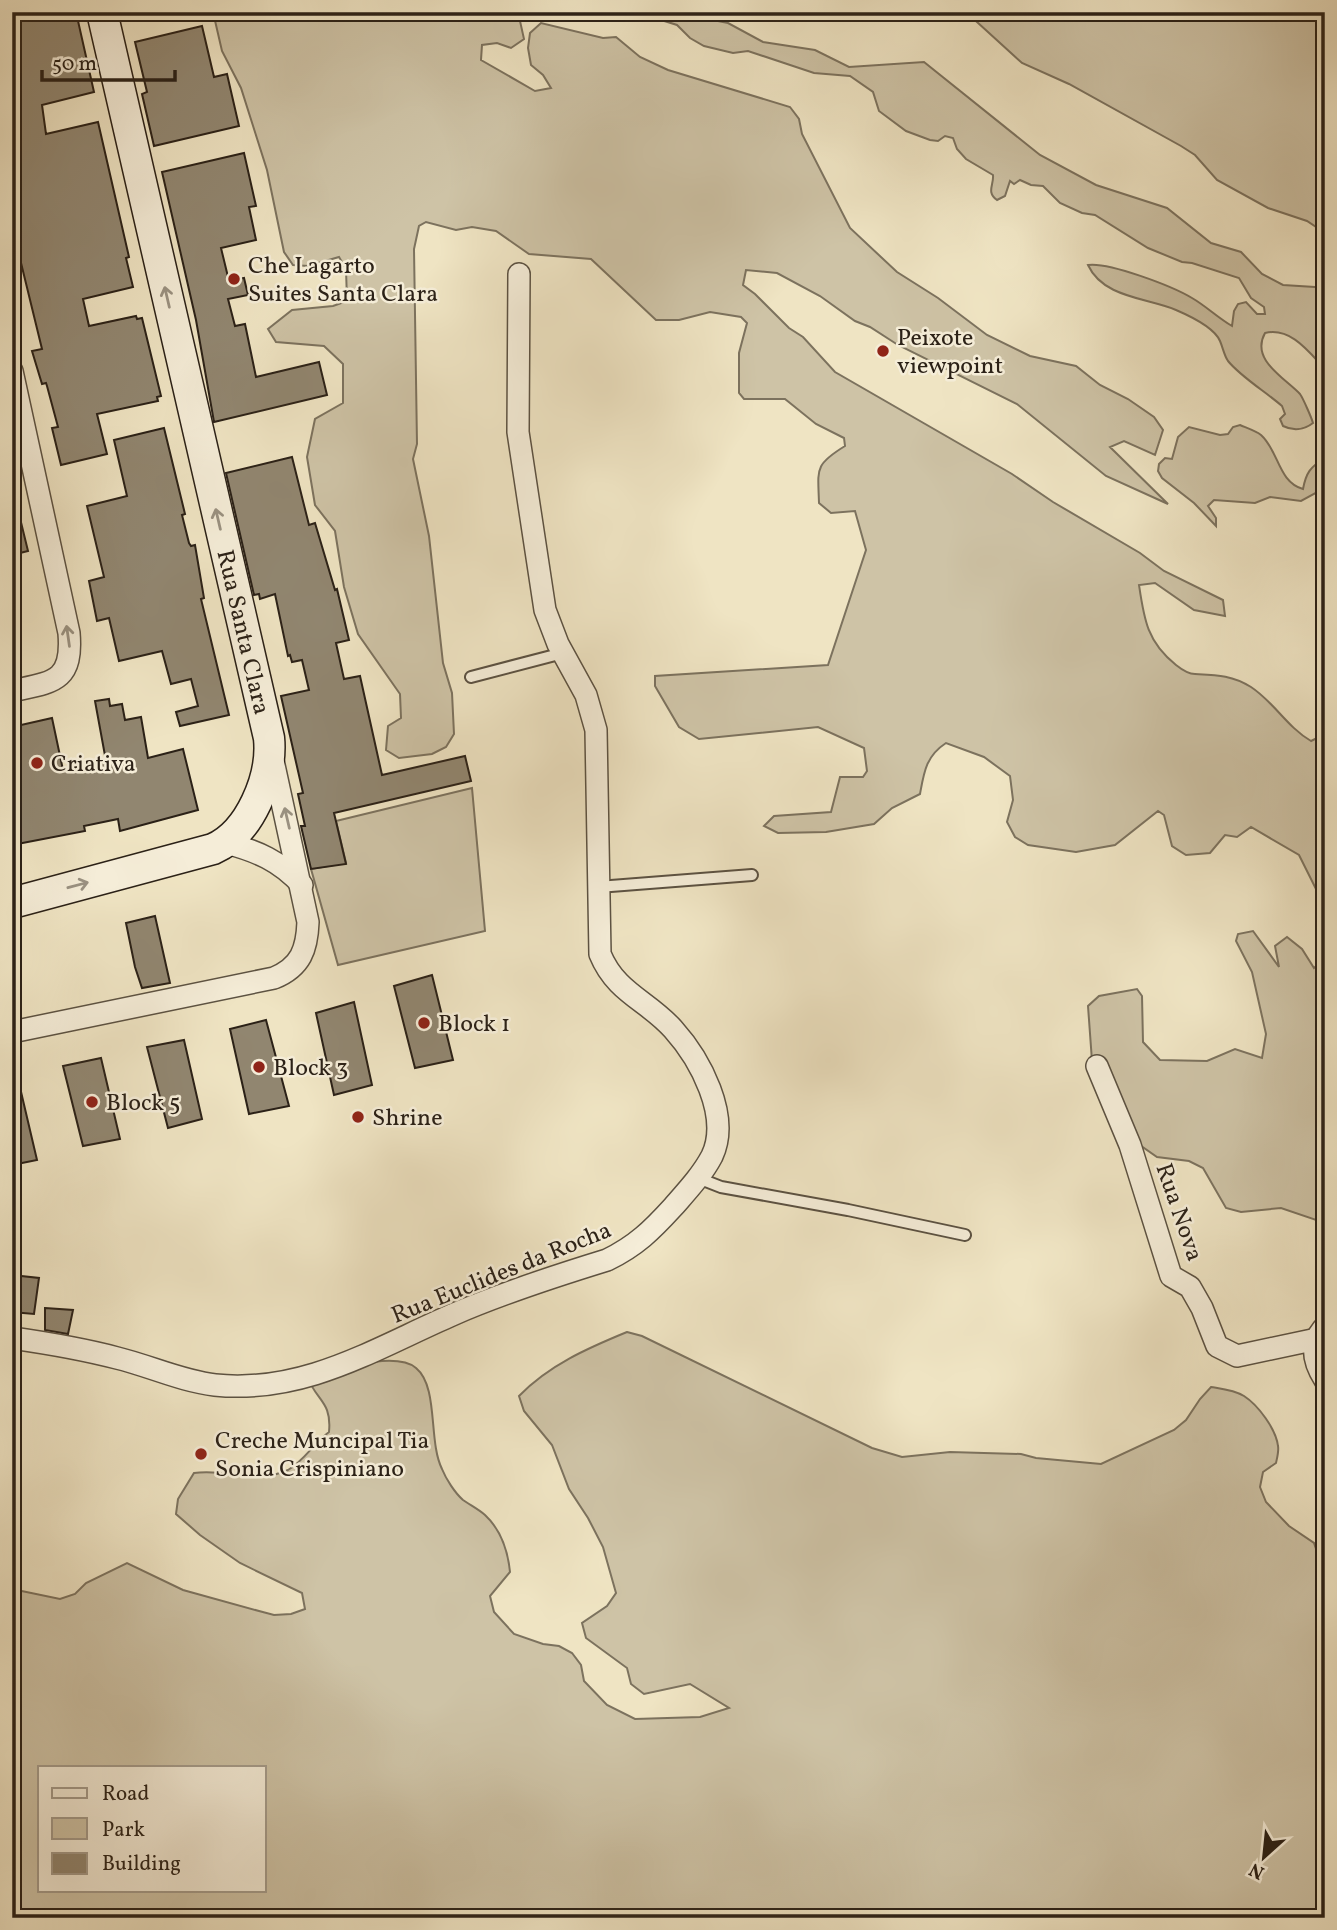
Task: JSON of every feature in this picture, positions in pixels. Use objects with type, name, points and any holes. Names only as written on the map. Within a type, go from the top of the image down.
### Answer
[{"type":"main road","name":"Rua Santa Clara","points":[[102,12],[269,738],[270,752]]},
{"type":"main road","points":[[12,903],[213,849],[226,843],[238,831],[255,801],[269,765],[270,752]]},
{"type":"street","name":"Rua Euclides da Rocha","points":[[12,1338],[87,1350],[173,1376],[214,1385],[294,1379],[348,1363],[452,1315],[607,1260],[628,1250],[639,1242],[698,1178],[713,1154],[717,1136],[717,1111],[698,1066],[673,1030],[618,985],[605,968],[600,954],[596,730],[586,695],[563,653],[545,610],[518,432],[519,274]]},
{"type":"street","points":[[12,371],[69,633],[70,653],[67,666],[58,677],[44,684],[12,691]]},
{"type":"street","name":"Rua Santa Clara","points":[[12,1032],[264,980],[285,974],[293,968],[301,958],[307,940],[308,922],[302,885],[270,752]]},
{"type":"street","points":[[226,843],[270,858],[302,885]]},
{"type":"street","name":"Rua Nova","points":[[1097,1066],[1130,1145],[1171,1276],[1190,1287],[1202,1308],[1217,1346],[1237,1356],[1321,1333]]},
{"type":"street","points":[[1321,1333],[1314,1353],[1317,1367],[1325,1381]]},
{"type":"lane","points":[[471,677],[563,653]]},
{"type":"lane","points":[[598,887],[752,875]]},
{"type":"lane","points":[[698,1178],[721,1187],[965,1235]]},
{"type":"green space","points":[[213,12],[518,12],[524,39],[511,48],[497,43],[482,45],[481,60],[535,91],[551,88],[543,75],[531,65],[528,48],[530,33],[541,23],[603,38],[616,37],[640,57],[668,70],[790,107],[799,119],[802,134],[850,228],[897,272],[938,298],[987,335],[1030,356],[1076,366],[1100,385],[1128,399],[1154,417],[1163,430],[1155,455],[1124,441],[1110,447],[1168,504],[1106,476],[1017,404],[898,345],[855,321],[820,296],[777,273],[746,270],[743,285],[789,328],[803,337],[835,372],[1012,474],[1053,502],[1140,553],[1164,571],[1223,600],[1225,616],[1194,610],[1155,583],[1139,585],[1148,629],[1153,639],[1166,656],[1182,670],[1224,676],[1244,683],[1259,693],[1311,741],[1325,734],[1325,918],[1323,903],[1299,855],[1251,827],[1237,837],[1225,835],[1210,853],[1186,855],[1172,846],[1164,815],[1158,811],[1115,845],[1076,852],[1028,845],[1015,837],[1007,822],[1013,800],[1010,776],[984,757],[946,743],[930,759],[920,794],[892,808],[874,824],[826,832],[778,833],[764,826],[774,816],[831,812],[840,777],[863,777],[867,771],[864,748],[818,727],[699,739],[679,727],[655,686],[655,676],[828,665],[866,550],[855,511],[831,513],[819,503],[820,469],[828,458],[845,446],[844,438],[816,424],[785,399],[744,399],[739,393],[739,353],[747,323],[741,317],[710,312],[679,320],[656,320],[591,259],[529,254],[496,231],[472,227],[456,230],[426,222],[419,226],[414,249],[417,444],[413,459],[429,536],[443,663],[452,693],[454,734],[446,747],[432,754],[399,758],[386,750],[388,726],[401,718],[400,694],[358,634],[344,587],[335,531],[315,505],[307,457],[315,419],[343,403],[343,364],[324,346],[276,342],[268,329],[292,310],[333,306],[347,301],[346,269],[339,257],[308,266],[293,265],[284,252],[267,170],[241,88],[222,51]]},
{"type":"green space","points":[[645,12],[692,12],[698,17],[728,23],[763,42],[815,50],[849,67],[924,62],[1040,155],[1096,185],[1167,208],[1211,243],[1241,252],[1262,274],[1283,285],[1315,287],[1325,292],[1325,369],[1291,337],[1274,332],[1265,333],[1262,343],[1262,352],[1271,368],[1300,394],[1313,423],[1298,429],[1283,426],[1280,419],[1285,414],[1282,406],[1233,367],[1213,331],[1176,310],[1115,291],[1095,276],[1088,265],[1125,271],[1170,287],[1197,301],[1232,326],[1238,304],[1246,302],[1257,314],[1265,314],[1264,307],[1251,298],[1239,278],[1182,262],[1148,248],[1095,215],[1082,213],[1060,203],[1043,186],[1020,180],[1014,184],[1010,181],[1005,196],[997,200],[991,191],[993,175],[966,159],[957,149],[953,138],[945,136],[938,141],[930,140],[906,131],[879,111],[873,92],[850,76],[814,73],[748,51],[733,53],[704,46],[690,38],[677,25]]},
{"type":"green space","points":[[966,12],[1325,12],[1325,233],[1307,221],[1268,208],[1217,180],[1195,155],[1181,146],[1069,84],[1022,63]]},
{"type":"green space","points":[[1240,425],[1261,435],[1272,449],[1288,480],[1303,489],[1310,471],[1325,458],[1325,488],[1301,501],[1270,497],[1255,503],[1214,500],[1208,506],[1216,518],[1216,526],[1194,503],[1162,478],[1158,471],[1159,464],[1165,458],[1172,459],[1178,437],[1189,427],[1220,435],[1228,434],[1233,427]]},
{"type":"green space","points":[[472,788],[485,931],[338,965],[311,869],[346,863],[336,821]]},
{"type":"green space","points":[[1253,931],[1279,967],[1275,946],[1287,937],[1302,949],[1314,968],[1325,958],[1325,1217],[1319,1221],[1281,1208],[1241,1212],[1226,1208],[1203,1168],[1189,1161],[1157,1157],[1137,1143],[1092,1061],[1088,1006],[1099,996],[1137,989],[1142,996],[1143,1042],[1160,1060],[1207,1061],[1235,1049],[1262,1058],[1266,1034],[1252,972],[1236,941],[1238,934]]},
{"type":"green space","points":[[627,1332],[642,1336],[872,1448],[902,1457],[950,1452],[1021,1454],[1036,1458],[1101,1464],[1174,1430],[1186,1420],[1211,1387],[1244,1396],[1260,1411],[1277,1439],[1276,1463],[1263,1472],[1260,1487],[1266,1502],[1289,1526],[1314,1543],[1325,1575],[1325,1918],[12,1918],[12,1589],[60,1599],[75,1594],[86,1583],[127,1563],[183,1590],[274,1615],[291,1614],[305,1609],[302,1593],[240,1563],[176,1514],[178,1499],[194,1473],[217,1472],[253,1476],[277,1474],[294,1466],[329,1432],[326,1407],[307,1376],[379,1361],[406,1363],[416,1368],[428,1388],[435,1444],[444,1473],[460,1497],[491,1521],[508,1557],[510,1572],[490,1596],[494,1612],[514,1634],[543,1644],[559,1646],[572,1653],[581,1665],[584,1681],[607,1705],[635,1719],[700,1717],[729,1708],[690,1684],[644,1694],[631,1684],[627,1668],[586,1638],[582,1623],[607,1606],[616,1593],[603,1547],[569,1489],[552,1445],[524,1411],[519,1396],[556,1366]]},
{"type":"building","points":[[12,12],[76,12],[94,92],[42,105],[46,134],[98,122],[129,257],[126,258],[133,287],[83,299],[89,326],[136,316],[137,319],[142,318],[161,396],[157,397],[158,401],[97,414],[107,454],[61,465],[52,428],[58,427],[46,383],[42,384],[32,351],[42,349],[12,226]]},
{"type":"building","points":[[202,26],[214,77],[227,74],[239,126],[154,146],[142,94],[147,92],[135,42]]},
{"type":"building","points":[[244,153],[256,206],[249,207],[256,240],[221,248],[229,281],[244,278],[248,295],[228,299],[235,326],[245,324],[256,377],[319,362],[327,395],[214,422],[196,320],[162,172]]},
{"type":"building","points":[[164,428],[185,514],[182,515],[189,543],[191,546],[195,545],[204,598],[201,599],[229,715],[180,726],[176,712],[198,706],[191,679],[171,684],[162,651],[119,661],[109,618],[97,621],[89,581],[104,577],[87,506],[127,496],[114,440]]},
{"type":"building","points":[[292,457],[309,525],[315,523],[335,590],[337,589],[349,640],[336,643],[344,679],[360,676],[382,775],[465,756],[471,781],[334,813],[346,864],[311,869],[301,826],[305,826],[298,794],[303,793],[281,696],[309,690],[302,660],[292,662],[290,655],[288,656],[275,594],[260,599],[259,594],[254,595],[226,473]]},
{"type":"building","points":[[18,510],[28,551],[12,555],[12,511]]},
{"type":"building","points":[[109,699],[110,706],[122,704],[125,720],[141,717],[148,758],[183,749],[198,810],[120,831],[118,819],[84,826],[85,831],[12,845],[12,727],[52,718],[63,770],[106,761],[95,701]]},
{"type":"building","points":[[155,916],[170,983],[142,988],[126,923]]},
{"type":"building","name":"Block 1","points":[[432,975],[453,1060],[415,1068],[394,986]]},
{"type":"building","points":[[354,1002],[372,1085],[334,1095],[316,1013]]},
{"type":"building","name":"Block 3","points":[[266,1020],[289,1106],[249,1114],[230,1029]]},
{"type":"building","points":[[184,1040],[202,1119],[168,1128],[147,1047]]},
{"type":"building","name":"Block 5","points":[[101,1058],[120,1139],[83,1146],[63,1066]]},
{"type":"building","points":[[18,1079],[37,1160],[12,1165],[12,1080]]},
{"type":"building","points":[[12,1275],[39,1278],[34,1314],[12,1312]]},
{"type":"building","points":[[45,1308],[73,1310],[68,1334],[45,1330]]},
{"type":"place","name":"Che Lagarto Suites Santa Clara","points":[[234,279]]},
{"type":"place","name":"Peixote viewpoint","points":[[883,351]]},
{"type":"place","name":"Criativa","points":[[37,763]]},
{"type":"place","name":"Block 1","points":[[424,1023]]},
{"type":"place","name":"Block 3","points":[[259,1067]]},
{"type":"place","name":"Block 5","points":[[92,1102]]},
{"type":"place","name":"Shrine","points":[[358,1117]]},
{"type":"place","name":"Creche Muncipal Tia Sonia Crispiniano","points":[[201,1454]]}]
